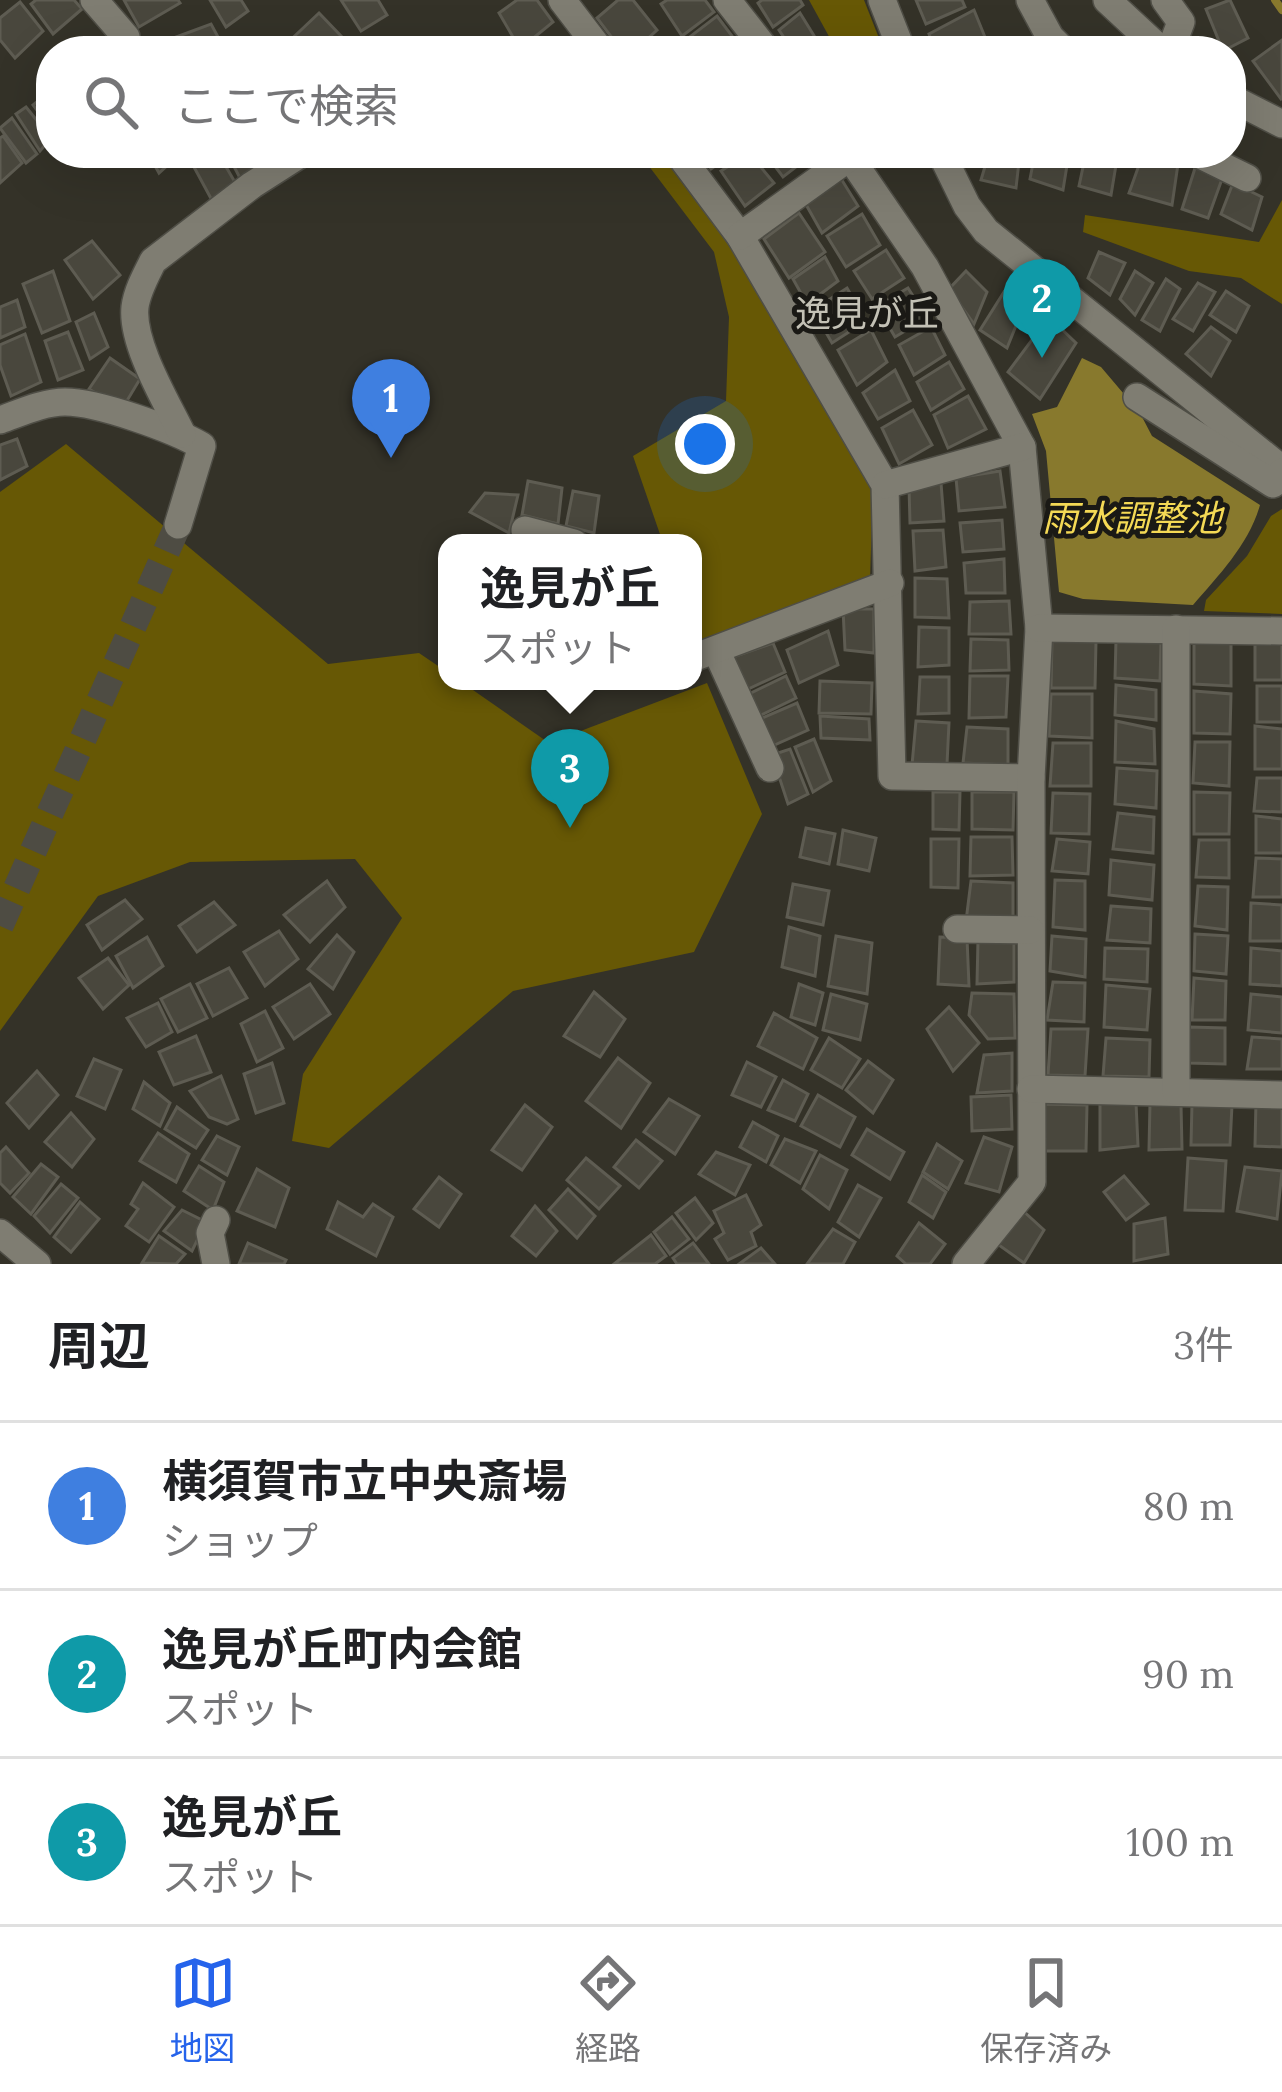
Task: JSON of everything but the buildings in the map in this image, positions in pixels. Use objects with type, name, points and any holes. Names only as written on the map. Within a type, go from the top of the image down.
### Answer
[{"type":"street","points":[[94,0],[126,36]]},
{"type":"street","points":[[562,0],[590,36]]},
{"type":"street","points":[[727,0],[755,36]]},
{"type":"street","points":[[882,0],[896,36]]},
{"type":"street","points":[[1030,0],[1049,36]]},
{"type":"street","points":[[1107,0],[1149,36]]},
{"type":"street","points":[[1165,0],[1181,22],[1174,36]]},
{"type":"street","points":[[1246,106],[1282,124]]},
{"type":"street","points":[[178,525],[192,440],[146,359],[134,309],[153,261],[279,168]]},
{"type":"street","points":[[688,168],[740,236],[885,485],[892,776],[1031,778]]},
{"type":"street","points":[[740,236],[832,168]]},
{"type":"street","points":[[858,168],[925,267],[1022,447],[1039,628],[1031,778],[1032,1182],[967,1264]]},
{"type":"street","points":[[948,168],[986,231],[1282,471],[1273,484],[1137,397]]},
{"type":"street","points":[[1227,168],[1247,178]]},
{"type":"street","points":[[0,420],[66,402],[192,440]]},
{"type":"street","points":[[885,485],[1022,447]]},
{"type":"street","points":[[525,530],[540,534]]},
{"type":"street","points":[[770,768],[704,654],[890,583]]},
{"type":"street","points":[[1039,628],[1282,631]]},
{"type":"street","points":[[1176,629],[1176,1090]]},
{"type":"street","points":[[957,929],[1030,929]]},
{"type":"street","points":[[1031,1089],[1282,1094]]},
{"type":"street","points":[[215,1220],[210,1233],[216,1264]]},
{"type":"street","points":[[0,1233],[37,1264]]},
{"type":"shaded area","points":[[809,0],[864,0],[878,36],[829,36]]},
{"type":"shaded area","points":[[650,168],[678,168],[710,211],[873,490],[870,579],[702,644],[702,534],[660,534],[633,456],[726,401],[729,317],[714,252]]},
{"type":"shaded area","points":[[1282,200],[1282,304],[1241,278],[1189,271],[1083,232],[1085,215],[1259,242]]},
{"type":"shaded area","points":[[66,444],[328,664],[419,653],[438,666],[438,690],[473,690],[549,743],[689,690],[702,690],[707,683],[762,814],[694,952],[513,991],[329,1148],[292,1141],[303,1074],[402,918],[355,859],[190,862],[98,896],[0,1031],[0,492]]},
{"type":"shaded area","points":[[1282,509],[1282,614],[1204,611],[1206,600],[1247,556],[1271,516]]},
{"type":"water","name":"雨水調整池","points":[[1082,358],[1101,367],[1140,413],[1152,436],[1260,505],[1241,546],[1193,605],[1083,599],[1059,592],[1046,451],[1032,414],[1057,407]]},
{"type":"waterway","points":[[1275,0],[1282,10]]},
{"type":"tunnel","points":[[0,926],[178,525]]},
{"type":"place","name":"逸見が丘町内会館","points":[[1042,358]]},
{"type":"place","name":"横須賀市立中央斎場","points":[[391,458]]},
{"type":"place","name":"逸見が丘","points":[[570,828]]},
{"type":"district","name":"逸見が丘","points":[[867,313]]}]
